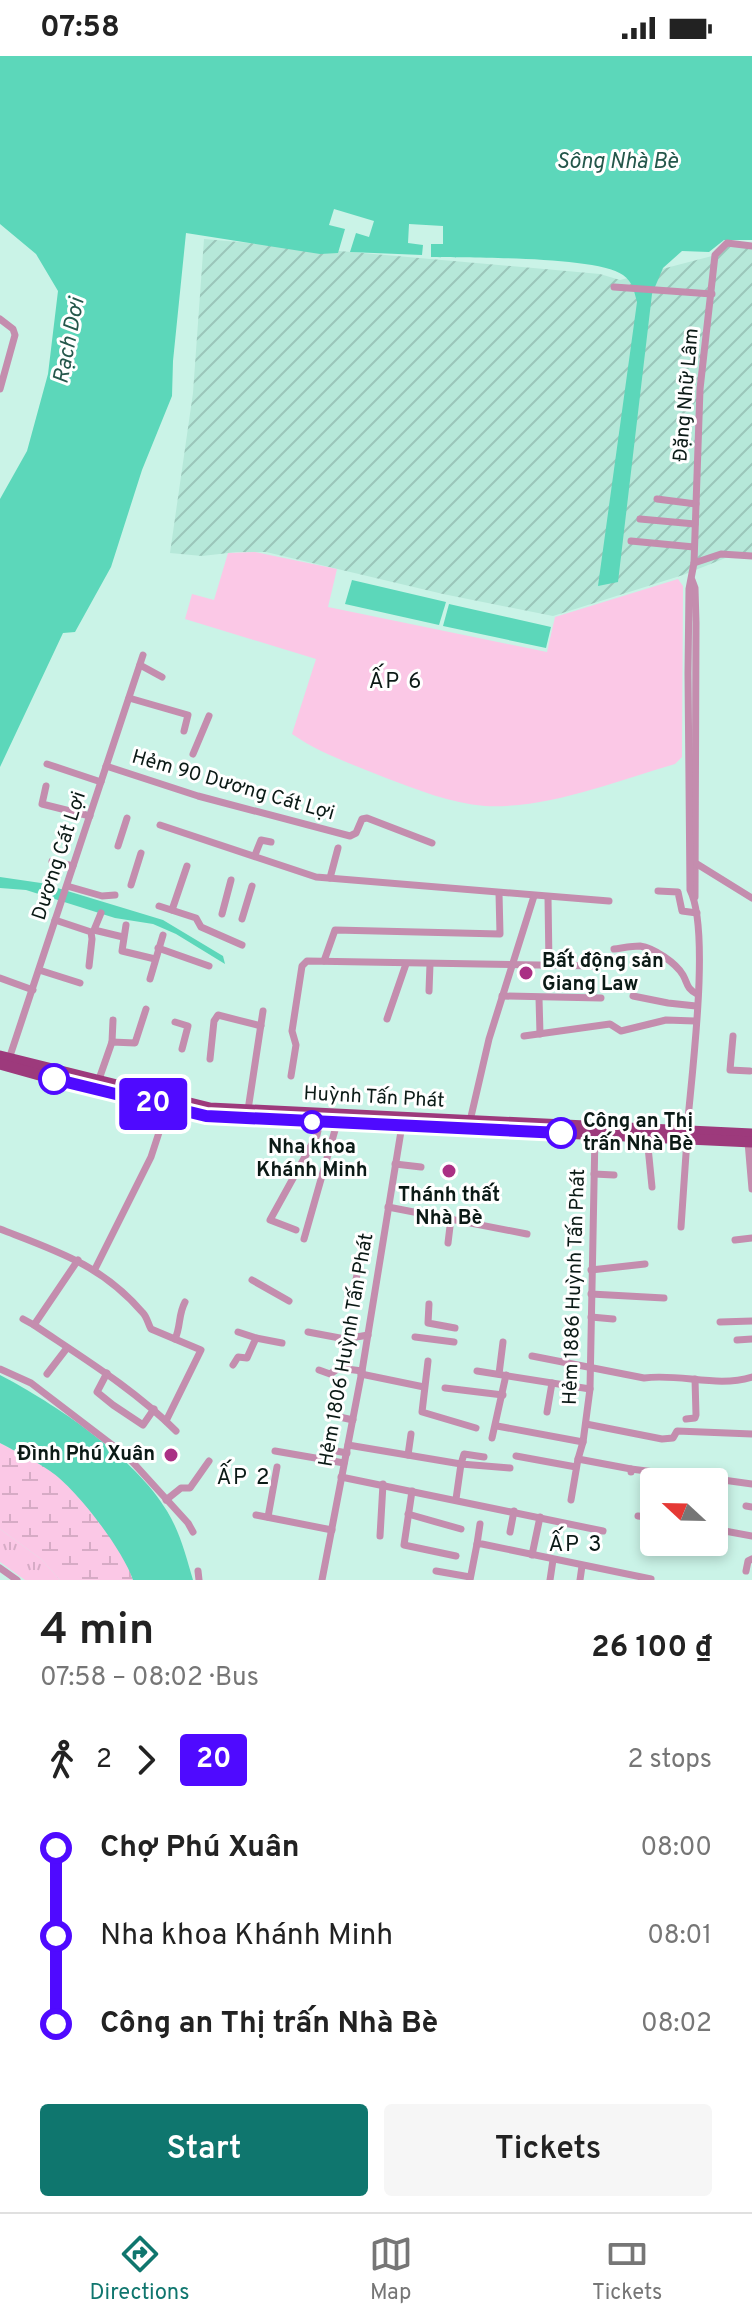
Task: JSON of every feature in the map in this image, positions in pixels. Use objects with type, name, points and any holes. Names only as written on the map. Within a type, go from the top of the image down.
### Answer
[{"type":"main road","name":"Huỳnh Tấn Phát","points":[[4,1061],[98,1082],[206,1116],[402,1125],[469,1124],[647,1137],[687,1135]]},
{"type":"main road","name":"Huỳnh Tấn Phát","points":[[4,1061],[168,1103],[210,1108],[751,1139]]},
{"type":"street","name":"Đặng Nhữ Lâm","points":[[695,898],[690,890],[689,865],[688,673],[689,589],[694,563],[700,389],[715,255],[727,243],[752,246]]},
{"type":"street","points":[[614,287],[712,294]]},
{"type":"street","points":[[0,319],[13,329],[15,335],[0,389]]},
{"type":"street","points":[[657,499],[696,504]]},
{"type":"street","points":[[640,519],[695,524]]},
{"type":"street","points":[[631,541],[694,547]]},
{"type":"street","points":[[694,563],[721,554],[752,556]]},
{"type":"street","name":"Đặng Nhữ Lâm","points":[[681,1227],[697,994],[695,600],[692,580]]},
{"type":"street","name":"Dương Cát Lợi","points":[[4,1061],[33,990],[143,655]]},
{"type":"street","points":[[140,665],[162,677]]},
{"type":"street","points":[[129,698],[188,715],[184,731]]},
{"type":"street","points":[[193,754],[209,716]]},
{"type":"street","points":[[47,764],[101,782]]},
{"type":"street","name":"Hẻm 90 Dương Cát Lợi","points":[[106,766],[198,796],[350,836],[356,833],[362,819],[367,818],[432,843]]},
{"type":"street","points":[[46,786],[42,804],[90,816]]},
{"type":"street","points":[[118,846],[127,818]]},
{"type":"street","points":[[160,825],[316,877],[609,901]]},
{"type":"street","points":[[255,855],[261,840],[271,842]]},
{"type":"street","points":[[330,878],[338,848]]},
{"type":"street","points":[[131,885],[141,853]]},
{"type":"street","points":[[52,861],[73,866]]},
{"type":"street","points":[[697,864],[752,898]]},
{"type":"street","points":[[172,910],[187,866]]},
{"type":"street","points":[[222,914],[231,880]]},
{"type":"street","points":[[242,919],[252,886]]},
{"type":"street","points":[[66,887],[102,896],[115,895]]},
{"type":"street","points":[[658,891],[678,892],[681,910],[697,913]]},
{"type":"street","points":[[324,961],[335,930],[500,934],[499,893]]},
{"type":"street","points":[[469,1124],[489,1039],[534,896]]},
{"type":"street","points":[[548,897],[549,965]]},
{"type":"street","points":[[159,906],[196,918],[201,927],[242,945]]},
{"type":"street","points":[[101,913],[94,930],[123,937]]},
{"type":"street","points":[[55,920],[91,932],[89,966]]},
{"type":"street","points":[[126,925],[122,951],[155,959]]},
{"type":"street","points":[[150,979],[163,935]]},
{"type":"street","points":[[614,949],[640,946],[655,953],[675,966],[682,973],[687,988],[697,994]]},
{"type":"street","points":[[158,948],[209,966]]},
{"type":"street","points":[[291,1076],[296,1045],[292,1031],[304,962],[599,966]]},
{"type":"street","points":[[387,1019],[406,964]]},
{"type":"street","points":[[429,991],[430,964]]},
{"type":"street","points":[[39,970],[80,983]]},
{"type":"street","points":[[0,978],[33,990]]},
{"type":"street","points":[[502,996],[601,998]]},
{"type":"street","points":[[633,996],[696,1006]]},
{"type":"street","points":[[539,998],[540,1034]]},
{"type":"street","points":[[112,1042],[135,1043],[146,1009]]},
{"type":"street","points":[[248,1110],[263,1011]]},
{"type":"street","points":[[210,1059],[214,1021],[218,1015],[261,1026]]},
{"type":"street","points":[[98,1082],[112,1042],[113,1020]]},
{"type":"street","points":[[524,1036],[610,1024],[621,1031],[666,1020],[695,1021]]},
{"type":"street","points":[[175,1022],[188,1026],[182,1049]]},
{"type":"street","points":[[733,1036],[730,1070],[750,1071]]},
{"type":"street","points":[[95,1269],[151,1157],[168,1103]]},
{"type":"street","points":[[296,1230],[270,1220],[317,1135],[320,1122]]},
{"type":"street","points":[[304,1239],[337,1123]]},
{"type":"street","name":"Hẻm 1806 Huỳnh Tấn Phát","points":[[322,1580],[362,1372],[402,1125]]},
{"type":"street","name":"Hẻm 1886 Huỳnh Tấn Phát","points":[[571,1500],[590,1389],[595,1134]]},
{"type":"street","points":[[647,1137],[652,1187]]},
{"type":"street","points":[[751,1139],[752,1189]]},
{"type":"street","points":[[395,1164],[421,1167]]},
{"type":"street","points":[[594,1174],[614,1175]]},
{"type":"street","points":[[388,1207],[527,1234]]},
{"type":"street","points":[[448,1243],[451,1218]]},
{"type":"street","points":[[0,1229],[95,1269],[145,1315],[149,1326],[201,1350],[166,1421]]},
{"type":"street","points":[[735,1240],[752,1238]]},
{"type":"street","points":[[355,1285],[360,1259]]},
{"type":"street","points":[[34,1325],[78,1260]]},
{"type":"street","points":[[591,1270],[645,1264]]},
{"type":"street","points":[[252,1280],[289,1301]]},
{"type":"street","points":[[591,1294],[664,1298]]},
{"type":"street","points":[[175,1339],[185,1302]]},
{"type":"street","points":[[429,1304],[428,1323],[455,1328]]},
{"type":"street","points":[[591,1317],[613,1319]]},
{"type":"street","points":[[23,1319],[107,1373],[154,1409],[176,1431]]},
{"type":"street","points":[[720,1322],[752,1321]]},
{"type":"street","points":[[238,1332],[282,1343]]},
{"type":"street","points":[[308,1332],[345,1339],[368,1335]]},
{"type":"street","points":[[415,1337],[454,1342]]},
{"type":"street","points":[[233,1365],[238,1357],[247,1358],[256,1338]]},
{"type":"street","points":[[737,1340],[752,1339]]},
{"type":"street","points":[[492,1438],[503,1395],[503,1342]]},
{"type":"street","points":[[47,1374],[67,1348]]},
{"type":"street","points":[[532,1356],[644,1378],[663,1375],[724,1381],[752,1377]]},
{"type":"street","points":[[428,1361],[423,1413],[476,1428]]},
{"type":"street","points":[[319,1370],[330,1374],[339,1368],[424,1387]]},
{"type":"street","points":[[0,1369],[23,1379],[128,1457],[193,1532]]},
{"type":"street","points":[[477,1371],[590,1389]]},
{"type":"street","points":[[107,1373],[97,1392],[113,1405],[143,1425],[154,1409]]},
{"type":"street","points":[[686,1419],[694,1419],[696,1415],[695,1379]]},
{"type":"street","points":[[547,1412],[552,1383]]},
{"type":"street","points":[[445,1388],[503,1395]]},
{"type":"street","points":[[335,1416],[353,1420]]},
{"type":"street","points":[[586,1424],[662,1439],[673,1438],[677,1431],[752,1434]]},
{"type":"street","points":[[497,1426],[583,1442]]},
{"type":"street","points":[[408,1455],[411,1434]]},
{"type":"street","points":[[325,1449],[408,1455],[510,1468]]},
{"type":"street","points":[[275,1451],[344,1463]]},
{"type":"street","points":[[456,1499],[463,1454],[484,1457]]},
{"type":"street","points":[[516,1456],[640,1471]]},
{"type":"street","points":[[166,1500],[183,1486],[190,1488],[209,1461]]},
{"type":"street","points":[[268,1517],[277,1467]]},
{"type":"street","points":[[341,1477],[603,1531]]},
{"type":"street","points":[[728,1481],[752,1484]]},
{"type":"street","points":[[380,1536],[383,1484]]},
{"type":"street","points":[[412,1491],[404,1545],[456,1556]]},
{"type":"street","points":[[510,1532],[514,1511]]},
{"type":"street","points":[[408,1514],[461,1529]]},
{"type":"street","points":[[256,1515],[332,1530]]},
{"type":"street","points":[[532,1555],[540,1517]]},
{"type":"street","points":[[436,1571],[470,1579],[480,1544],[480,1524]]},
{"type":"street","points":[[728,1532],[752,1536]]},
{"type":"street","points":[[480,1544],[651,1579]]},
{"type":"street","points":[[746,1571],[748,1561],[752,1559]]},
{"type":"street","points":[[550,1580],[553,1560]]},
{"type":"street","points":[[580,1580],[582,1566]]},
{"type":"street","points":[[0,1568],[17,1580]]},
{"type":"shaded area","points":[[204,239],[600,274],[620,280],[712,256],[724,243],[752,243],[752,559],[728,557],[683,575],[553,616],[443,594],[266,552],[202,556],[170,553],[193,393]]},
{"type":"green space","points":[[255,552],[337,569],[328,607],[547,652],[555,617],[678,579],[683,586],[682,757],[675,764],[557,799],[485,806],[422,791],[326,753],[292,734],[316,659],[185,619],[192,594],[214,600],[228,553]]},
{"type":"green space","points":[[0,1443],[49,1469],[78,1497],[111,1536],[133,1580],[60,1580],[41,1559],[0,1529]]},
{"type":"green space","points":[[0,1529],[41,1559],[60,1580],[25,1580],[0,1562]]},
{"type":"water","name":"Sông Nhà Bè","points":[[0,56],[752,56],[752,240],[724,240],[709,252],[682,251],[663,268],[652,294],[618,582],[598,586],[637,302],[631,284],[623,275],[587,264],[561,261],[431,257],[431,244],[443,244],[443,226],[409,224],[408,243],[423,245],[422,255],[350,252],[356,233],[369,237],[374,221],[334,209],[329,225],[345,229],[338,253],[320,254],[186,233],[172,396],[142,470],[111,567],[75,632],[63,633],[0,767],[0,499],[27,451],[48,374],[58,291],[36,254],[0,224]]},
{"type":"water","points":[[352,580],[446,602],[439,625],[345,604]]},
{"type":"water","points":[[449,604],[551,627],[546,648],[443,626]]},
{"type":"water","points":[[0,877],[41,883],[163,920],[223,956],[225,964],[176,934],[153,924],[115,918],[26,890],[0,888]]},
{"type":"water","points":[[0,1375],[68,1416],[135,1471],[172,1519],[193,1580],[133,1580],[109,1537],[73,1491],[50,1471],[0,1443]]},
{"type":"bus line","name":"20","points":[[54,1079],[206,1116],[561,1133]]},
{"type":"place","name":"Bất động sản Giang Law","points":[[526,973]]},
{"type":"place","name":"Nha khoa Khánh Minh","points":[[312,1122]]},
{"type":"place","name":"Công an Thị trấn Nhà Bè","points":[[561,1133]]},
{"type":"place","name":"Thánh thất Nhà Bè","points":[[449,1171]]},
{"type":"place","name":"Đình Phú Xuân","points":[[171,1455]]},
{"type":"district","name":"ẤP 6","points":[[396,682]]},
{"type":"district","name":"ẤP 2","points":[[244,1478]]},
{"type":"district","name":"ẤP 3","points":[[576,1545]]},
{"type":"water label","name":"Rạch Dơi","points":[[70,341]]}]
